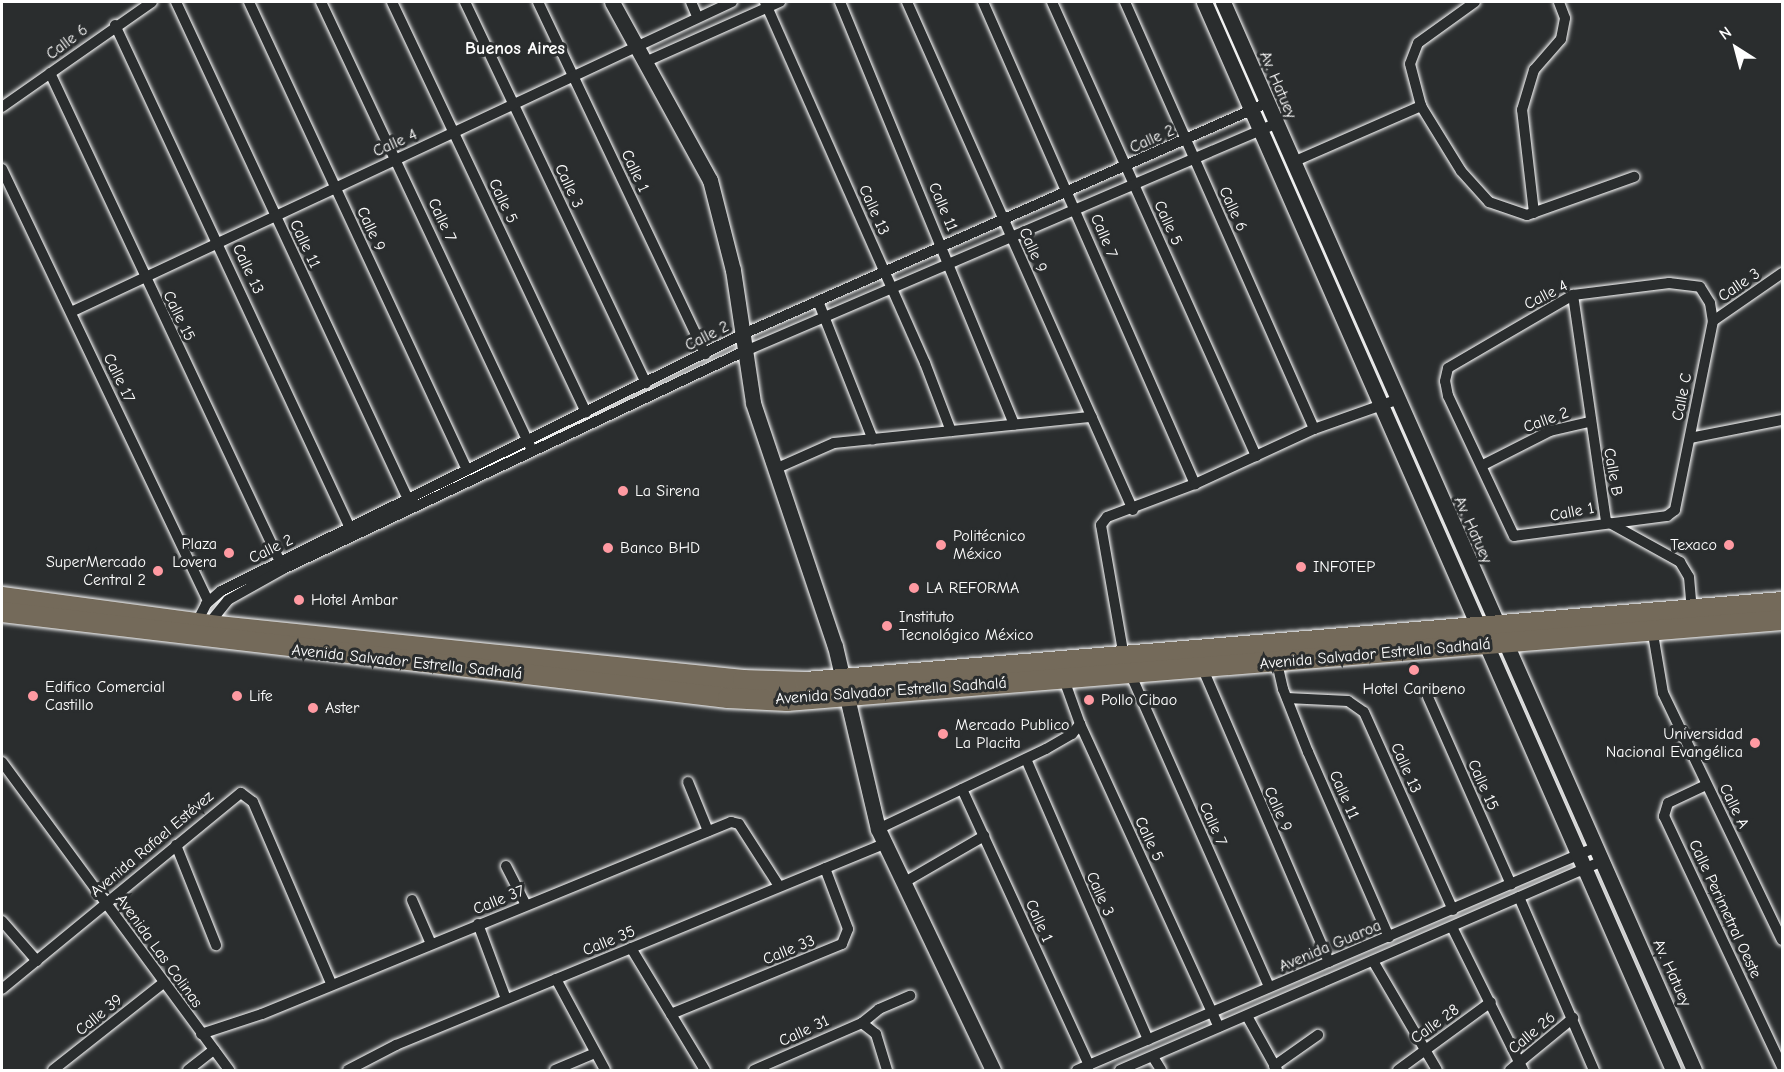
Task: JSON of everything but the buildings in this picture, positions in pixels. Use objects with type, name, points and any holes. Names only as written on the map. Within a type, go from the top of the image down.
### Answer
[{"type":"highway","name":"Avenida Salvador Estrella Sadhalá","points":[[2,597],[200,631]]},
{"type":"highway","name":"Avenida Salvador Estrella Sadhalá","points":[[1651,622],[1692,609],[1782,602]]},
{"type":"highway","name":"Avenida Salvador Estrella Sadhalá","points":[[2,612],[200,631],[728,698],[1651,622],[1782,620]]},
{"type":"highway","name":"Avenida Salvador Estrella Sadhalá","points":[[1127,665],[1202,667],[1277,663],[1491,635]]},
{"type":"main road","points":[[612,2],[710,180],[733,270],[743,352],[753,403],[814,580],[846,689],[878,829],[993,1071]]},
{"type":"main road","name":"Av. Hatuey","points":[[1204,2],[1251,111],[1388,403],[1590,858],[1673,1071]]},
{"type":"main road","name":"Av. Hatuey","points":[[1223,2],[1293,162],[1388,403]]},
{"type":"main road","name":"Av. Hatuey","points":[[1590,858],[1654,974],[1694,1071]]},
{"type":"street","name":"Calle 6","points":[[2,107],[115,25],[152,2]]},
{"type":"street","name":"Calle 11","points":[[176,2],[408,499]]},
{"type":"street","name":"Calle 9","points":[[249,2],[467,470]]},
{"type":"street","name":"Calle 7","points":[[321,2],[397,158],[529,446]]},
{"type":"street","name":"Calle 5","points":[[392,2],[586,412]]},
{"type":"street","name":"Calle 3","points":[[465,2],[646,383]]},
{"type":"street","name":"Calle 1","points":[[538,2],[705,354]]},
{"type":"street","points":[[691,2],[697,16]]},
{"type":"street","name":"Calle 4","points":[[70,312],[397,158],[574,78],[697,16],[732,2]]},
{"type":"street","points":[[645,62],[766,4],[780,2]]},
{"type":"street","name":"Calle 11","points":[[840,2],[950,263],[1014,425]]},
{"type":"street","name":"Calle 9","points":[[907,2],[1133,510]]},
{"type":"street","name":"Calle 7","points":[[983,2],[1076,208],[1195,484]]},
{"type":"street","name":"Calle 5","points":[[1052,2],[1256,456]]},
{"type":"street","name":"Calle 6","points":[[1125,2],[1314,429]]},
{"type":"street","points":[[1475,2],[1413,50],[1411,80],[1421,106],[1461,171],[1489,202],[1527,215],[1634,177]]},
{"type":"street","points":[[1534,213],[1522,110],[1534,70],[1561,39],[1565,18],[1559,2]]},
{"type":"street","name":"Calle 13","points":[[766,4],[885,271],[951,431]]},
{"type":"street","name":"Calle 13","points":[[115,25],[219,242],[350,528]]},
{"type":"street","name":"Calle 15","points":[[50,73],[281,565]]},
{"type":"street","name":"Calle 2","points":[[208,600],[529,446],[586,412],[741,335],[1003,217],[1126,167],[1267,103]]},
{"type":"street","points":[[1293,162],[1421,106]]},
{"type":"street","name":"Calle 2","points":[[200,631],[228,600],[281,565],[467,470],[684,380],[1010,235],[1275,124]]},
{"type":"street","name":"Calle 17","points":[[2,169],[208,600]]},
{"type":"street","name":"Calle 3","points":[[1713,321],[1782,273]]},
{"type":"street","name":"Calle 4","points":[[1482,465],[1446,389],[1446,372],[1451,364],[1573,295],[1669,283],[1700,288],[1710,303],[1713,321]]},
{"type":"street","name":"Calle B","points":[[1573,295],[1589,422],[1606,521],[1680,562],[1689,577],[1692,609]]},
{"type":"street","points":[[818,301],[873,440]]},
{"type":"street","name":"Calle C","points":[[1671,514],[1677,504],[1713,321]]},
{"type":"street","points":[[679,367],[684,380]]},
{"type":"street","points":[[1127,665],[1101,525],[1107,517],[1133,510],[1195,484],[1314,429],[1388,403]]},
{"type":"street","points":[[775,469],[828,444],[1092,417]]},
{"type":"street","points":[[1690,438],[1782,420]]},
{"type":"street","name":"Calle 2","points":[[1482,465],[1550,431],[1589,422]]},
{"type":"street","name":"Calle 1","points":[[1482,465],[1514,536],[1606,521],[1671,514]]},
{"type":"street","points":[[200,631],[208,600]]},
{"type":"street","name":"Calle A","points":[[1651,622],[1663,693],[1782,940]]},
{"type":"street","name":"Calle 11","points":[[1277,663],[1287,698],[1389,937]]},
{"type":"street","name":"Calle 7","points":[[1127,665],[1269,987]]},
{"type":"street","name":"Calle 9","points":[[1202,667],[1329,962]]},
{"type":"street","name":"Calle 5","points":[[1061,670],[1080,724],[1219,1027]]},
{"type":"street","name":"Calle 15","points":[[1428,697],[1511,885]]},
{"type":"street","name":"Calle 13","points":[[1287,698],[1341,700],[1353,703],[1364,712],[1453,910]]},
{"type":"street","points":[[878,829],[1026,759],[1068,737],[1080,724]]},
{"type":"street","name":"Calle 3","points":[[1026,759],[1148,1040]]},
{"type":"street","name":"Avenida Las Colinas","points":[[2,762],[229,1071]]},
{"type":"street","points":[[688,782],[708,831]]},
{"type":"street","name":"Calle Perimetral Oeste","points":[[1706,785],[1668,803],[1664,816],[1782,1067]]},
{"type":"street","name":"Calle 1","points":[[962,789],[1089,1065]]},
{"type":"street","name":"Avenida Rafael Estévez","points":[[2,989],[236,794],[250,797],[332,985]]},
{"type":"street","name":"Calle 37","points":[[201,1034],[234,1025],[731,822],[739,824],[779,886]]},
{"type":"street","points":[[903,883],[984,836]]},
{"type":"street","name":"Calle 35","points":[[348,1071],[396,1045],[884,844]]},
{"type":"street","points":[[176,845],[216,945]]},
{"type":"street","name":"Avenida Guaroa","points":[[1077,1071],[1511,885],[1590,858]]},
{"type":"street","name":"Avenida Guaroa","points":[[1120,1071],[1520,897],[1590,858]]},
{"type":"street","points":[[506,866],[526,904]]},
{"type":"street","name":"Calle 33","points":[[671,1014],[842,945],[848,929],[825,868]]},
{"type":"street","points":[[1520,897],[1594,1071]]},
{"type":"street","points":[[412,900],[431,944]]},
{"type":"street","points":[[2,921],[37,961]]},
{"type":"street","points":[[478,924],[506,999]]},
{"type":"street","points":[[1452,927],[1521,1066]]},
{"type":"street","points":[[631,948],[705,1071]]},
{"type":"street","points":[[1373,960],[1437,1071]]},
{"type":"street","points":[[556,979],[605,1071]]},
{"type":"street","name":"Calle 39","points":[[53,1071],[163,983]]},
{"type":"street","name":"Calle 31","points":[[754,1071],[865,1024],[879,1009],[910,996]]},
{"type":"street","name":"Calle 28","points":[[1398,1071],[1491,1002]]},
{"type":"street","points":[[1246,1016],[1276,1068],[1318,1035]]},
{"type":"street","name":"Calle 26","points":[[1510,1071],[1521,1066],[1573,1018]]},
{"type":"street","points":[[865,1024],[876,1034],[887,1071]]},
{"type":"street","points":[[188,1071],[214,1050]]},
{"type":"street","points":[[555,1071],[595,1053]]},
{"type":"street","points":[[1153,1057],[1161,1071]]},
{"type":"place","name":"La Sirena","points":[[623,491]]},
{"type":"place","name":"Politécnico México","points":[[941,545]]},
{"type":"place","name":"Texaco","points":[[1729,545]]},
{"type":"place","name":"Banco BHD","points":[[608,548]]},
{"type":"place","name":"Plaza Lovera","points":[[229,553]]},
{"type":"place","name":"INFOTEP","points":[[1301,567]]},
{"type":"place","name":"SuperMercado Central 2","points":[[158,571]]},
{"type":"place","name":"LA REFORMA","points":[[914,588]]},
{"type":"place","name":"Hotel Ambar","points":[[299,600]]},
{"type":"place","name":"Instituto Tecnológico México","points":[[887,626]]},
{"type":"place","name":"Hotel Caribeno","points":[[1414,670]]},
{"type":"place","name":"Edifico Comercial Castillo","points":[[33,696]]},
{"type":"place","name":"Life","points":[[237,696]]},
{"type":"place","name":"Pollo Cibao","points":[[1089,700]]},
{"type":"place","name":"Aster","points":[[313,708]]},
{"type":"place","name":"Mercado Publico La Placita","points":[[943,734]]},
{"type":"place","name":"Universidad Nacional Evangélica","points":[[1755,743]]},
{"type":"district","name":"Buenos Aires","points":[[515,49]]}]
